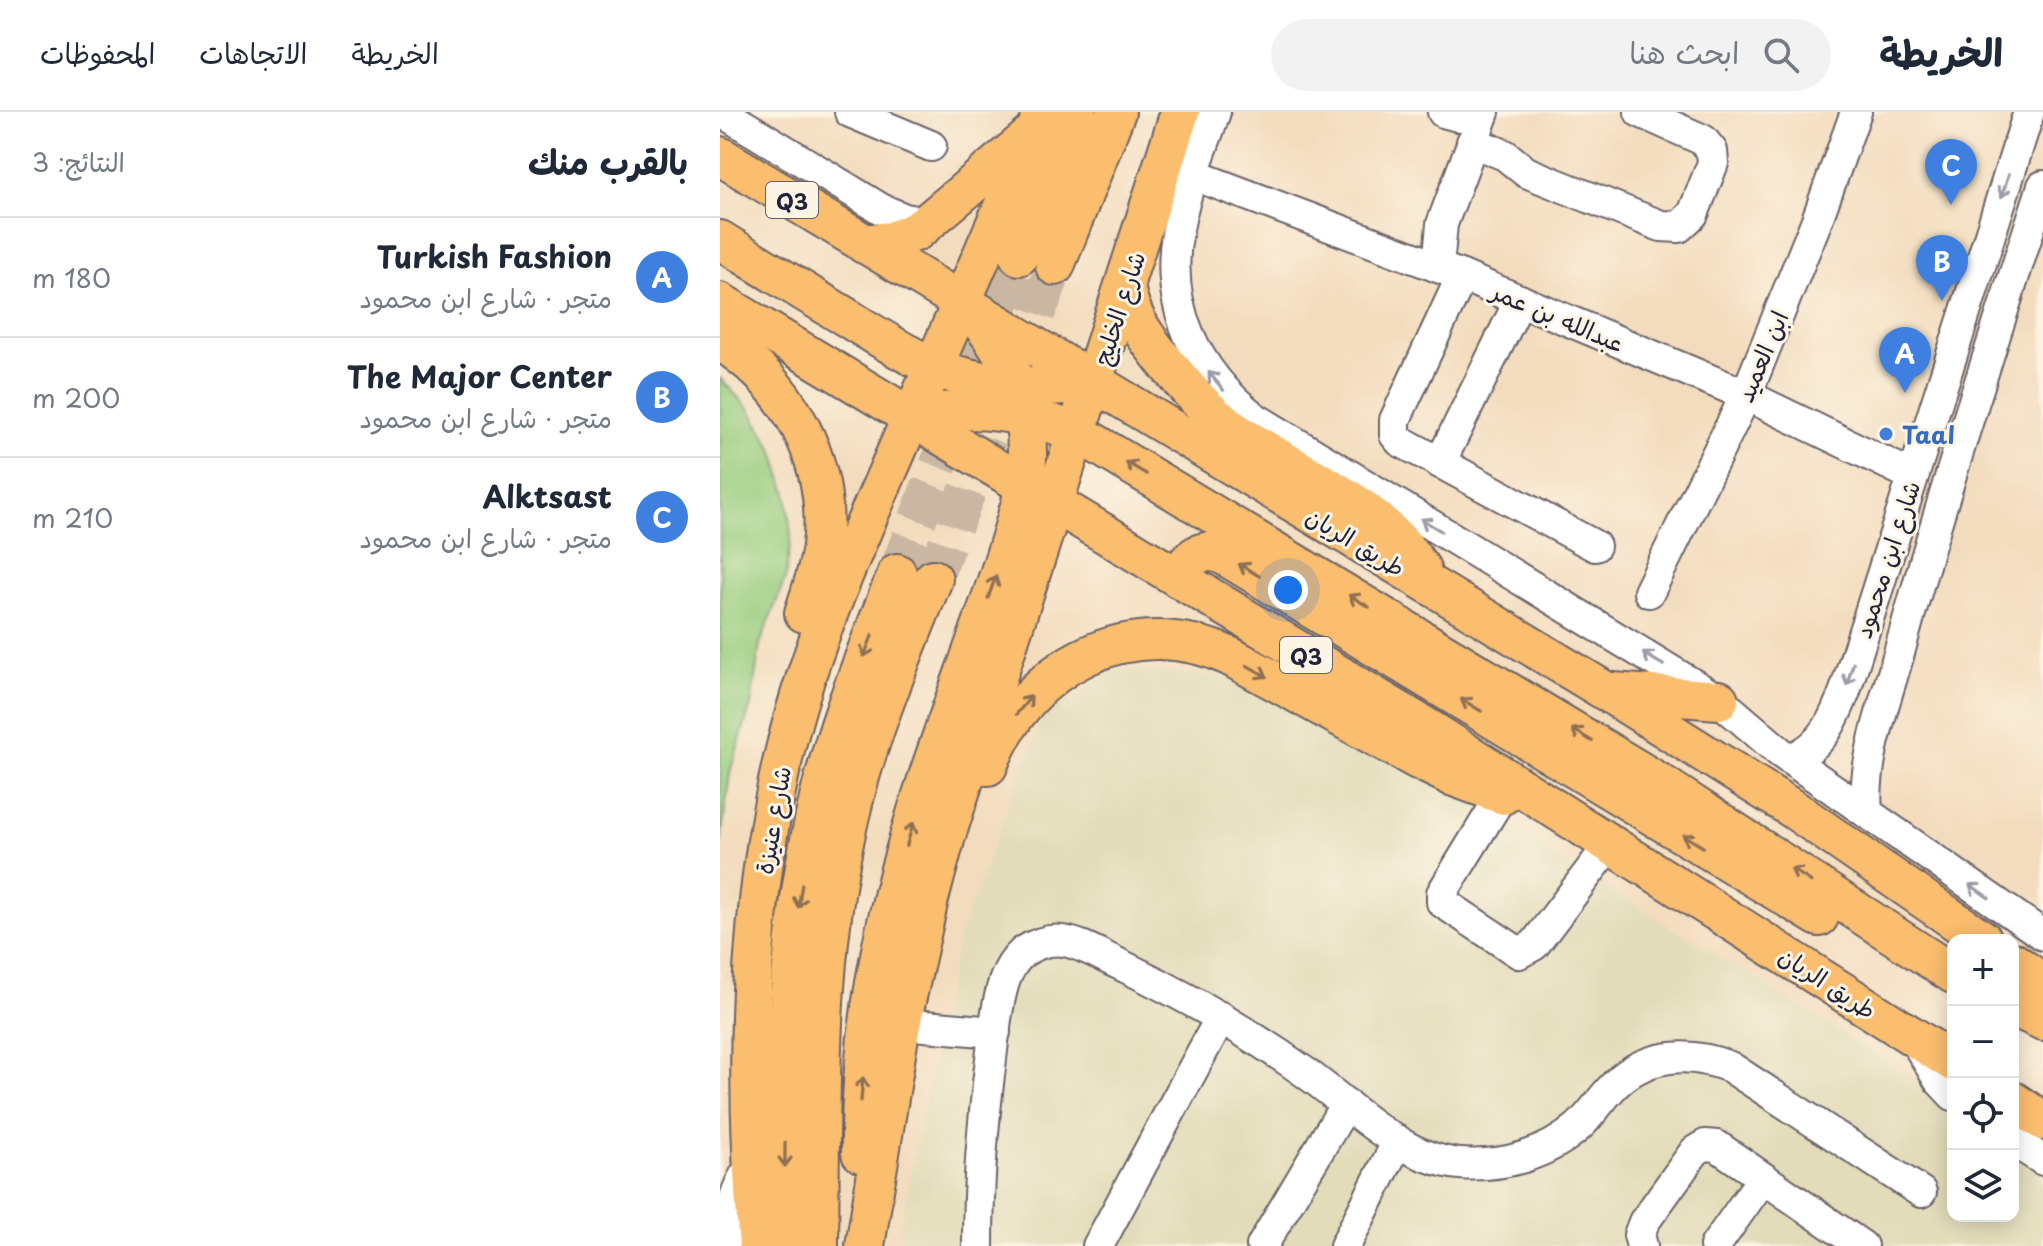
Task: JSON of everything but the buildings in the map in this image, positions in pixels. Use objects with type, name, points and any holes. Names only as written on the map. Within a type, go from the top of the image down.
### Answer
[{"type":"main road","points":[[1019,256],[1077,112]]},
{"type":"main road","points":[[1055,266],[1116,112]]},
{"type":"main road","name":"شارع الخليج","points":[[1040,495],[1078,433],[1180,112]]},
{"type":"main road","points":[[864,244],[892,241],[929,223],[1040,121]]},
{"type":"main road","points":[[912,417],[1040,121]]},
{"type":"main road","name":"طريق الريان","points":[[720,156],[1607,692],[1793,809],[1974,934]]},
{"type":"main road","points":[[720,240],[872,333],[934,367],[1021,400],[1078,433],[1660,783],[1945,970]]},
{"type":"main road","points":[[1125,285],[1132,315],[1140,329],[1208,410],[1234,431],[1340,492],[1376,518],[1406,549],[1430,586]]},
{"type":"main road","name":"طريق الريان","points":[[720,302],[1556,809],[1947,1058]]},
{"type":"main road","points":[[866,1234],[901,1024],[929,899],[1040,495],[1021,400],[995,341],[962,303]]},
{"type":"main road","points":[[720,341],[760,370],[788,403],[807,442],[819,483],[824,525],[822,549],[795,648],[787,710],[787,742]]},
{"type":"main road","points":[[912,417],[1021,400],[1093,382]]},
{"type":"main road","name":"شارع عنيزة","points":[[758,1246],[752,1165],[750,1037],[755,936],[772,806],[787,742],[822,627],[912,417]]},
{"type":"main road","points":[[866,1234],[860,1116],[876,982],[888,920],[917,809],[1040,495]]},
{"type":"main road","points":[[1178,578],[1183,566],[1195,555],[1210,551],[1225,556],[1824,920],[1879,946],[1945,970]]},
{"type":"main road","name":"شارع عنيزة","points":[[785,1246],[787,1029],[790,974],[804,866],[815,813],[840,725],[915,576],[891,682],[870,742],[839,866],[831,915],[822,1014],[819,1246]]},
{"type":"main road","points":[[929,899],[960,846],[1001,737],[1023,705],[1067,667],[1121,643],[1144,639],[1168,638],[1211,647],[1451,776],[1502,795],[1556,809]]},
{"type":"main road","points":[[1607,692],[1719,700]]},
{"type":"main road","points":[[2019,966],[2043,983]]},
{"type":"main road","points":[[2019,1010],[2043,1021]]},
{"type":"main road","points":[[2019,1105],[2043,1121]]},
{"type":"street","points":[[722,112],[764,123],[881,209],[905,219],[929,223]]},
{"type":"street","points":[[850,112],[931,146]]},
{"type":"street","name":"شارع الخليج","points":[[1215,112],[1178,227],[1175,287],[1190,340],[1220,388],[1255,418],[1719,700]]},
{"type":"street","points":[[1595,546],[1400,441],[1393,427],[1450,271],[1442,224],[1465,128],[1526,172],[1667,227],[1685,224],[1693,214],[1711,170],[1712,151],[1703,140],[1640,112]]},
{"type":"street","name":"ابن العميد","points":[[1649,592],[1746,395],[1817,220],[1856,112]]},
{"type":"street","name":"شارع ابن محمود","points":[[1790,759],[1808,751],[1828,731],[1845,691],[2029,112]]},
{"type":"street","name":"عبدالله بن عمر","points":[[1194,175],[1520,300],[1746,395],[1913,476]]},
{"type":"street","name":"شارع ابن محمود","points":[[1867,813],[1866,780],[1940,510],[2043,186]]},
{"type":"street","points":[[1440,463],[1520,300]]},
{"type":"street","points":[[1719,700],[1790,759],[2043,935]]},
{"type":"street","points":[[1828,731],[1848,748],[1874,748]]},
{"type":"street","points":[[1502,795],[1442,893],[1442,902],[1519,953],[1534,945],[1611,843]]},
{"type":"street","points":[[978,1246],[981,1160],[999,999],[1009,969],[1026,950],[1049,941],[1062,941],[1086,948],[1221,1017],[1398,1141],[1432,1159],[1458,1164],[1484,1164],[1510,1161],[1535,1153],[1558,1142],[1579,1126],[1626,1074],[1641,1065],[1659,1059],[1696,1057],[1730,1067],[1921,1192]]},
{"type":"street","points":[[1098,1246],[1221,1017]]},
{"type":"street","points":[[901,1024],[995,1032]]},
{"type":"street","points":[[1912,1035],[1947,1089]]},
{"type":"street","points":[[1262,1246],[1346,1104]]},
{"type":"street","points":[[1345,1246],[1398,1141]]},
{"type":"street","points":[[2019,1145],[2043,1160]]},
{"type":"street","points":[[1642,1246],[1639,1235],[1642,1226],[1700,1148],[1717,1146],[1862,1246]]},
{"type":"street","points":[[732,1246],[731,1207],[742,1178],[752,1165]]},
{"type":"street","points":[[1724,1243],[1763,1178]]},
{"type":"shaded area","points":[[1116,669],[1220,676],[1342,723],[1947,1098],[1947,1222],[2019,1222],[2019,1144],[2043,1158],[2043,1246],[899,1246],[958,938],[1043,717]]},
{"type":"green space","points":[[720,378],[749,409],[773,449],[787,494],[791,539],[785,579],[760,644],[751,704],[730,772],[720,848]]},
{"type":"tunnel","points":[[897,573],[1019,256]]},
{"type":"tunnel","points":[[933,579],[1055,266]]},
{"type":"place","name":"Alktsast","points":[[1951,205]]},
{"type":"place","name":"The Major Center","points":[[1942,301]]},
{"type":"place","name":"Turkish Fashion","points":[[1905,393]]},
{"type":"place","name":"Taal","points":[[1886,434]]}]
